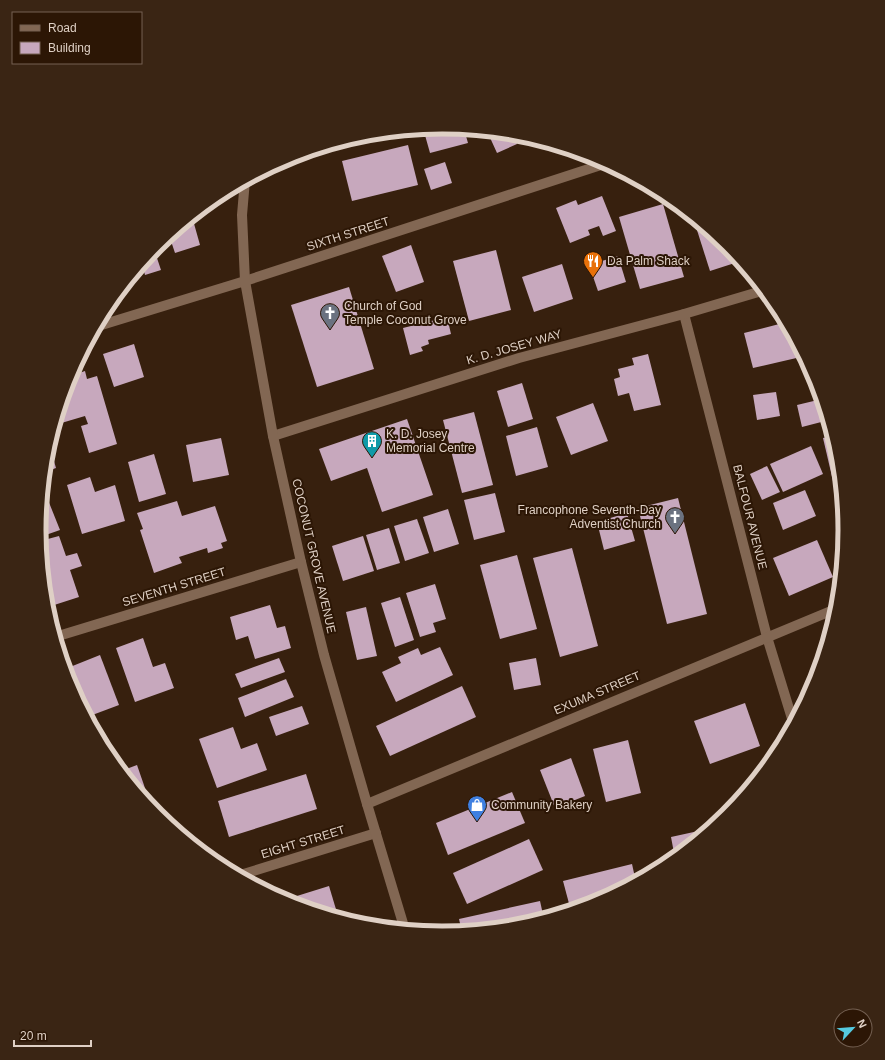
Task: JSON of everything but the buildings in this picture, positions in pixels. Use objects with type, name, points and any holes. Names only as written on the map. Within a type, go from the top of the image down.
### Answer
[{"type":"street","name":"SIXTH STREET","points":[[104,325],[245,282],[598,166]]},
{"type":"street","name":"COCONUT GROVE AVENUE","points":[[244,187],[242,215],[245,282],[273,436],[301,562],[324,655],[403,924]]},
{"type":"street","name":"K. D. JOSEY WAY","points":[[273,436],[519,358],[684,314],[759,292]]},
{"type":"street","name":"BALFOUR AVENUE","points":[[684,314],[768,637],[792,717]]},
{"type":"street","name":"SEVENTH STREET","points":[[61,635],[301,562]]},
{"type":"street","name":"EXUMA STREET","points":[[367,804],[830,611]]},
{"type":"street","name":"EIGHT STREET","points":[[245,874],[376,833]]},
{"type":"place","name":"Da Palm Shack","points":[[593,278]]},
{"type":"place","name":"Church of God Temple Coconut Grove","points":[[330,330]]},
{"type":"place","name":"K. D. Josey Memorial Centre","points":[[372,458]]},
{"type":"place","name":"Francophone Seventh-Day Adventist Church","points":[[675,534]]},
{"type":"place","name":"Community Bakery","points":[[477,822]]}]
